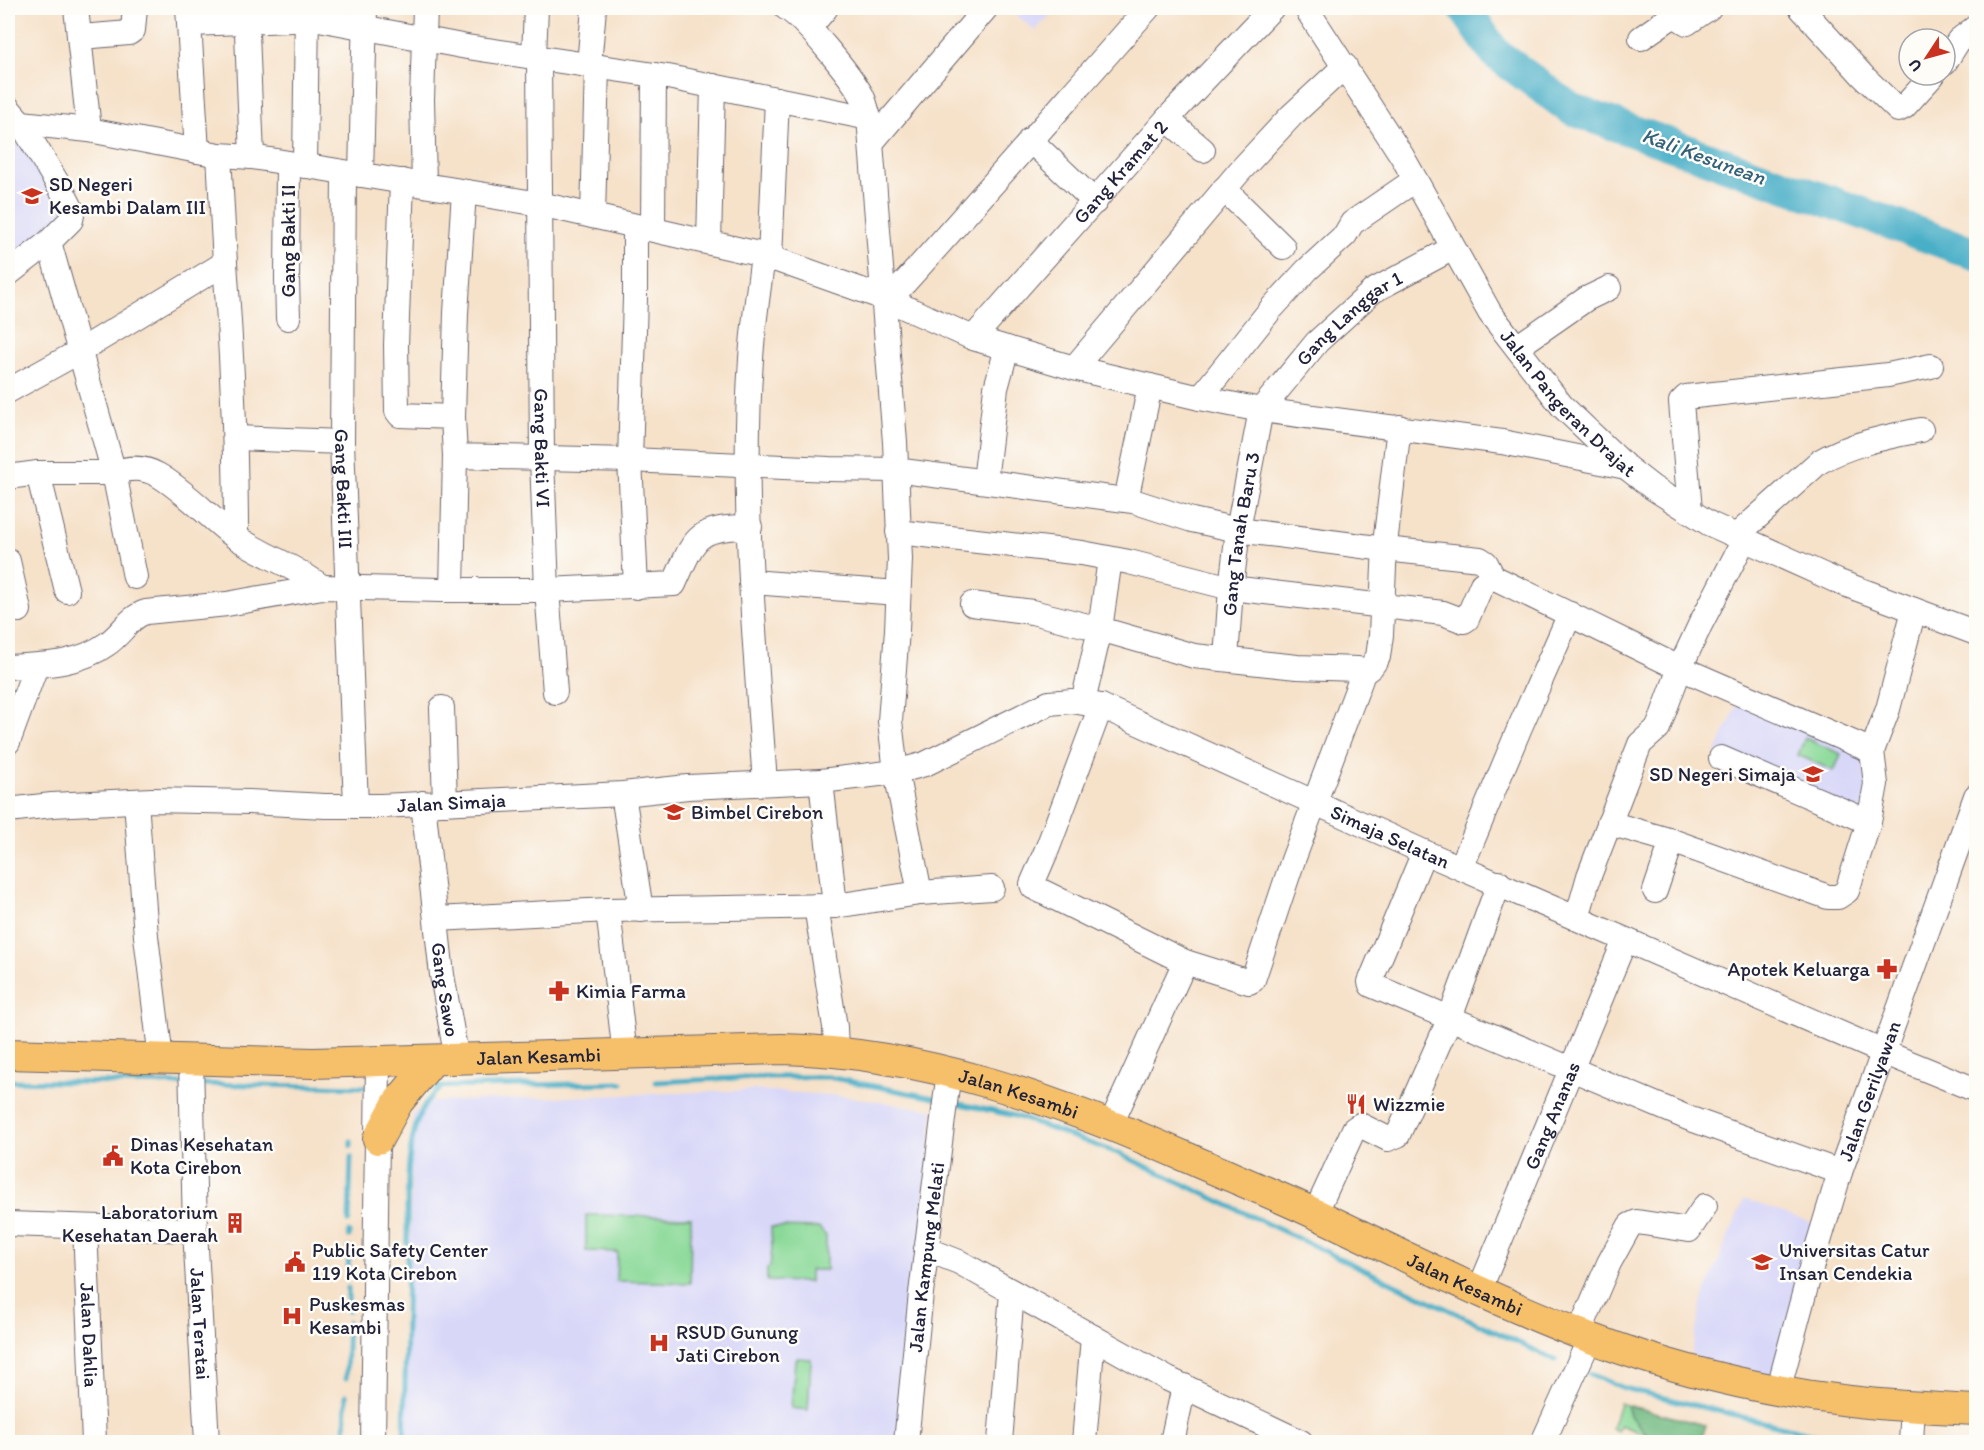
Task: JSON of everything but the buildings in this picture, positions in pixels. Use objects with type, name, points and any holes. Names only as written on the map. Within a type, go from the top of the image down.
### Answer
[{"type":"main road","name":"Jalan Kesambi","points":[[8,1054],[161,1059],[192,1067],[407,1075],[625,1055],[782,1049],[836,1051],[877,1056],[946,1091],[1023,1092],[1111,1124],[1315,1214],[1479,1291],[1581,1351],[1687,1370],[1778,1391],[1850,1401],[1977,1410]]},
{"type":"main road","points":[[378,1139],[398,1102],[407,1075]]},
{"type":"street","points":[[76,8],[90,130]]},
{"type":"street","points":[[81,37],[129,33],[133,30],[135,8]]},
{"type":"street","points":[[425,8],[422,100],[396,345],[397,411],[400,415],[453,417]]},
{"type":"street","name":"Gang Bakti VI","points":[[536,8],[542,458],[547,590],[555,692]]},
{"type":"street","points":[[593,216],[594,8]]},
{"type":"street","points":[[786,8],[809,28],[854,82],[863,98],[869,118],[886,299],[900,559],[890,721],[896,772],[920,893]]},
{"type":"street","points":[[809,28],[826,8]]},
{"type":"street","points":[[871,143],[986,8]]},
{"type":"street","points":[[886,299],[998,180],[1030,140],[1148,8]]},
{"type":"street","name":"Gang Kramat 2","points":[[973,339],[1167,119],[1272,8]]},
{"type":"street","name":"Jalan Pangeran Drajat","points":[[1306,8],[1402,156],[1490,313],[1562,406],[1626,467],[1653,488],[1710,524],[1839,582],[1977,633]]},
{"type":"street","points":[[1641,38],[1674,15],[1687,22],[1709,8]]},
{"type":"street","points":[[1801,8],[1863,76],[1898,110],[1904,107],[1922,87]]},
{"type":"street","points":[[236,537],[236,438],[225,263],[189,16],[307,13],[319,19],[365,18],[425,40],[654,75],[869,118]]},
{"type":"street","name":"Gang Bakti II","points":[[288,318],[287,279],[307,13]]},
{"type":"street","points":[[246,14],[252,157]]},
{"type":"street","name":"Gang Bakti III","points":[[356,806],[342,442],[352,174],[365,18]]},
{"type":"street","points":[[1957,43],[1977,27]]},
{"type":"street","points":[[1074,368],[1224,189],[1291,116],[1345,66]]},
{"type":"street","points":[[636,587],[630,460],[635,308],[644,228],[654,75]]},
{"type":"street","points":[[709,242],[713,86]]},
{"type":"street","points":[[765,783],[751,582],[748,465],[750,359],[766,257],[777,99]]},
{"type":"street","points":[[12,114],[208,153],[252,157],[540,204],[766,257],[886,299],[973,339],[1074,368],[1261,410],[1502,442],[1626,467]]},
{"type":"street","points":[[8,273],[49,242],[70,220],[72,210],[12,114]]},
{"type":"street","points":[[1167,119],[1203,150]]},
{"type":"street","points":[[1030,140],[1095,202]]},
{"type":"street","points":[[1200,398],[1271,309],[1307,270],[1345,235],[1352,223],[1415,180]]},
{"type":"street","points":[[1224,189],[1283,247]]},
{"type":"street","points":[[452,590],[456,314],[464,192]]},
{"type":"street","points":[[49,242],[114,472],[135,577]]},
{"type":"street","name":"Gang Langgar 1","points":[[1261,410],[1317,342],[1373,291],[1454,248]]},
{"type":"street","points":[[8,391],[80,351],[225,263]]},
{"type":"street","points":[[1517,347],[1586,299],[1609,288]]},
{"type":"street","points":[[985,481],[996,388],[1007,348]]},
{"type":"street","points":[[1690,511],[1681,402],[1686,397],[1888,375],[1931,366]]},
{"type":"street","points":[[1126,500],[1150,386]]},
{"type":"street","name":"Gang Tanah Baru 3","points":[[1226,659],[1238,530],[1261,410]]},
{"type":"street","points":[[1110,559],[1092,704],[1048,847],[1032,884],[1036,889],[1185,962],[1249,982],[1253,981],[1293,860],[1362,674],[1371,667],[1377,657],[1381,635],[1391,476],[1399,427]]},
{"type":"street","points":[[1577,918],[1584,891],[1640,744],[1658,728],[1680,668],[1740,538],[1819,462],[1833,454],[1881,438],[1921,430]]},
{"type":"street","points":[[236,438],[342,442]]},
{"type":"street","points":[[455,456],[895,470],[1126,500],[1192,520],[1238,530],[1480,559],[1486,563],[1493,576],[1680,668],[1872,751]]},
{"type":"street","points":[[8,477],[38,473],[114,472],[125,468],[137,468],[158,475],[236,537],[291,566],[322,587]]},
{"type":"street","points":[[38,473],[67,591]]},
{"type":"street","points":[[8,667],[68,662],[89,654],[115,638],[136,615],[146,612],[227,604],[322,587],[547,590],[674,584],[691,546],[707,531],[728,527],[750,527]]},
{"type":"street","points":[[898,532],[1082,554],[1231,588],[1443,613],[1464,621],[1467,619],[1482,584],[1493,576]]},
{"type":"street","points":[[8,561],[19,610]]},
{"type":"street","points":[[751,582],[898,592]]},
{"type":"street","points":[[972,604],[1032,612],[1194,656],[1297,667],[1358,669],[1362,674]]},
{"type":"street","points":[[1609,824],[1672,841],[1828,897],[1844,895],[1869,822],[1876,784],[1872,751],[1888,709],[1914,610]]},
{"type":"street","points":[[1461,868],[1570,614]]},
{"type":"street","points":[[8,742],[36,666]]},
{"type":"street","name":"Simaja Selatan","points":[[896,772],[925,764],[1049,703],[1092,704],[1625,940],[1883,1052],[1977,1090]]},
{"type":"street","name":"Gang Sawo","points":[[407,1075],[442,975],[437,919],[434,803],[441,708]]},
{"type":"street","points":[[1721,758],[1869,822]]},
{"type":"street","name":"Jalan Simaja","points":[[8,810],[136,801],[356,806],[434,803],[623,794],[821,780],[896,772]]},
{"type":"street","points":[[821,780],[826,906],[836,1051]]},
{"type":"street","points":[[623,794],[641,910]]},
{"type":"street","name":"Jalan Gerilyawan","points":[[1778,1391],[1840,1172],[1977,796]]},
{"type":"street","points":[[136,801],[146,936],[161,1059]]},
{"type":"street","points":[[1655,891],[1672,841]]},
{"type":"street","points":[[1424,852],[1370,982],[1374,987],[1688,1118],[1840,1172]]},
{"type":"street","points":[[1315,1214],[1354,1129],[1360,1125],[1388,1139],[1398,1135],[1450,1018],[1499,883]]},
{"type":"street","points":[[437,919],[608,910],[826,906],[920,893],[992,888]]},
{"type":"street","points":[[608,910],[625,1055]]},
{"type":"street","name":"Gang Ananas","points":[[1479,1291],[1625,940]]},
{"type":"street","points":[[1111,1124],[1185,962]]},
{"type":"street","name":"Jalan Teratai","points":[[192,1067],[195,1230],[207,1443]]},
{"type":"street","name":"Jalan Kampung Melati","points":[[906,1443],[926,1249],[946,1091]]},
{"type":"street","points":[[373,1443],[378,1139]]},
{"type":"street","points":[[1543,1443],[1581,1351],[1609,1263],[1630,1225],[1636,1222],[1689,1230],[1705,1206]]},
{"type":"street","points":[[8,1224],[195,1230]]},
{"type":"street","name":"Jalan Dahlia","points":[[85,1227],[94,1443]]},
{"type":"street","points":[[926,1249],[959,1262],[1184,1386],[1301,1443]]},
{"type":"street","points":[[1000,1443],[1012,1292]]},
{"type":"street","points":[[1084,1443],[1093,1337]]},
{"type":"street","points":[[1172,1443],[1184,1386]]},
{"type":"street","points":[[1911,1443],[1913,1407]]},
{"type":"shaded area","points":[[1008,8],[1057,8],[1035,31]]},
{"type":"shaded area","name":"SD Negeri Kesambi Dalam III","points":[[8,126],[50,183],[67,216],[8,264]]},
{"type":"shaded area","name":"SD Negeri Simaja","points":[[1741,697],[1861,750],[1869,794],[1859,817],[1715,754]]},
{"type":"shaded area","name":"RSUD Gunung Jati Cirebon","points":[[753,1090],[843,1096],[933,1110],[902,1442],[405,1442],[413,1114],[429,1102]]},
{"type":"shaded area","name":"Universitas Catur Insan Cendekia","points":[[1744,1199],[1818,1225],[1775,1379],[1691,1356],[1702,1300]]},
{"type":"green space","points":[[1805,738],[1841,754],[1834,771],[1798,755]]},
{"type":"green space","points":[[586,1215],[691,1217],[690,1283],[616,1281],[617,1252],[586,1251]]},
{"type":"green space","points":[[771,1227],[819,1228],[826,1236],[826,1270],[810,1270],[810,1282],[767,1281],[767,1268],[770,1267],[772,1248]]},
{"type":"green space","points":[[797,1358],[811,1359],[808,1410],[791,1408]]},
{"type":"green space","points":[[1620,1403],[1626,1405],[1629,1415],[1649,1436],[1620,1425],[1618,1431],[1612,1428]]},
{"type":"green space","points":[[1626,1405],[1705,1425],[1700,1442],[1668,1435],[1666,1442],[1647,1442],[1649,1436],[1629,1415]]},
{"type":"waterway","name":"Kali Kesunean","points":[[1464,8],[1495,53],[1571,109],[1976,254]]},
{"type":"waterway","points":[[656,1082],[757,1077],[828,1077],[939,1099]]},
{"type":"waterway","points":[[8,1081],[186,1084]]},
{"type":"waterway","points":[[423,1087],[622,1083]]},
{"type":"waterway","points":[[198,1084],[371,1087]]},
{"type":"waterway","points":[[407,1243],[409,1160],[413,1138],[427,1101],[440,1089]]},
{"type":"waterway","points":[[951,1102],[1015,1116],[1120,1154],[1555,1360]]},
{"type":"waterway","points":[[351,1141],[351,1146]]},
{"type":"waterway","points":[[349,1221],[351,1157]]},
{"type":"waterway","points":[[348,1274],[349,1248]]},
{"type":"waterway","points":[[404,1442],[407,1256]]},
{"type":"waterway","points":[[348,1288],[348,1311]]},
{"type":"waterway","points":[[346,1378],[348,1322]]},
{"type":"waterway","points":[[1590,1374],[1624,1388],[1846,1442]]},
{"type":"waterway","points":[[345,1442],[346,1395]]},
{"type":"place","name":"SD Negeri Kesambi Dalam III","points":[[32,196]]},
{"type":"place","name":"SD Negeri Simaja","points":[[1813,774]]},
{"type":"place","name":"Bimbel Cirebon","points":[[674,812]]},
{"type":"place","name":"Apotek Keluarga","points":[[1887,969]]},
{"type":"place","name":"Kimia Farma","points":[[559,991]]},
{"type":"place","name":"Wizzmie","points":[[1356,1104]]},
{"type":"place","name":"Dinas Kesehatan Kota Cirebon","points":[[113,1156]]},
{"type":"place","name":"Laboratorium Kesehatan Daerah","points":[[235,1223]]},
{"type":"place","name":"Public Safety Center 119 Kota Cirebon","points":[[295,1262]]},
{"type":"place","name":"Universitas Catur Insan Cendekia","points":[[1762,1262]]},
{"type":"place","name":"Puskesmas Kesambi","points":[[292,1316]]},
{"type":"place","name":"RSUD Gunung Jati Cirebon","points":[[659,1343]]}]
